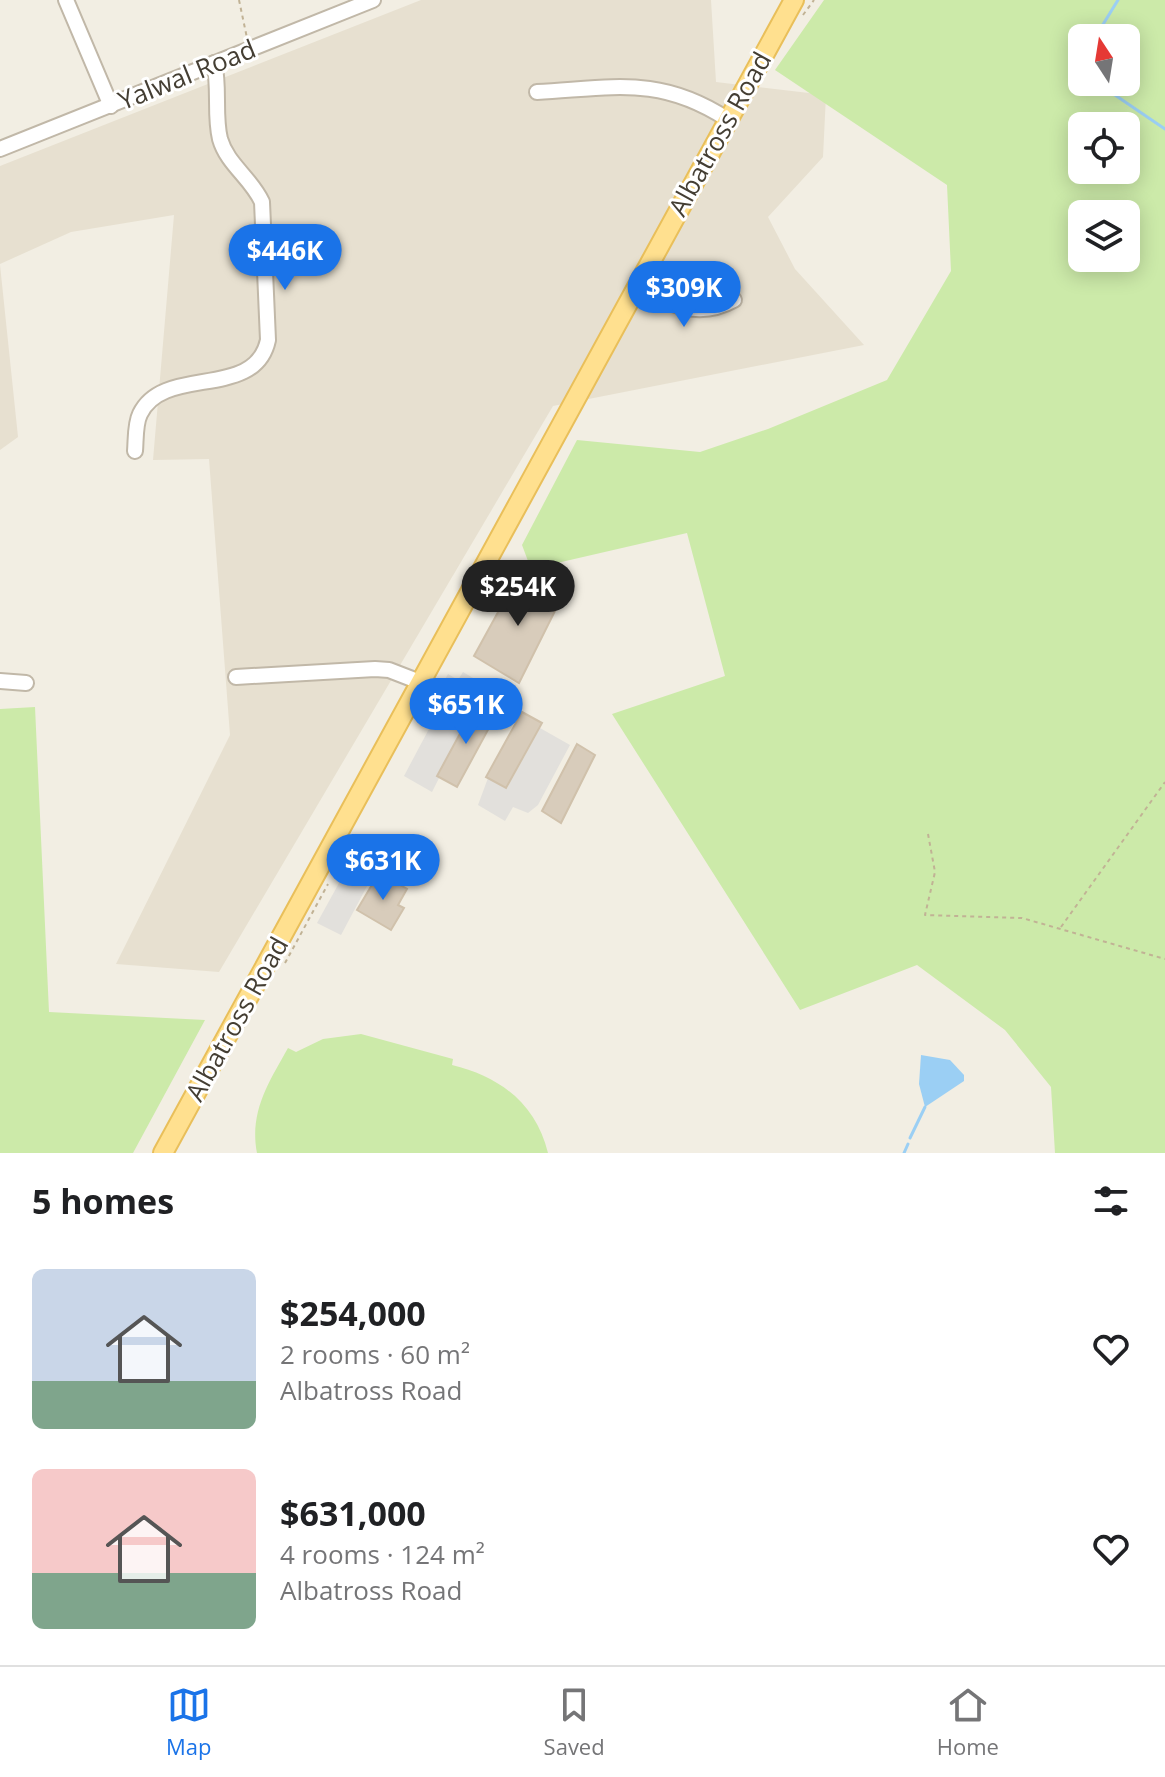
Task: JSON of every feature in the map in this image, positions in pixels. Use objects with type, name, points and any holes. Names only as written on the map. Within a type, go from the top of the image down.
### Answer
[{"type":"main road","name":"Albatross Road","points":[[163,1153],[794,0]]},
{"type":"street","points":[[66,0],[111,106]]},
{"type":"street","name":"Yalwal Road","points":[[0,149],[373,0]]},
{"type":"street","points":[[135,451],[138,416],[147,403],[162,391],[234,375],[252,367],[264,357],[268,340],[262,202],[256,188],[228,157],[220,137],[214,63]]},
{"type":"street","points":[[537,92],[657,88],[701,102],[727,119]]},
{"type":"street","points":[[636,287],[687,310],[716,308],[734,300]]},
{"type":"street","points":[[236,677],[389,670],[420,682]]},
{"type":"street","points":[[0,681],[26,683]]},
{"type":"path","points":[[239,0],[249,49]]},
{"type":"path","points":[[1061,927],[1165,782]]},
{"type":"path","points":[[928,834],[935,872],[925,915],[1022,918],[1165,959]]},
{"type":"shaded area","points":[[421,0],[711,0],[716,82],[826,95],[823,157],[768,217],[795,269],[864,345],[553,406],[219,972],[116,964],[230,735],[209,459],[153,460],[174,215],[71,232],[0,264],[0,166]]},
{"type":"shaded area","points":[[0,265],[18,437],[0,450]]},
{"type":"shaded area","points":[[463,672],[500,694],[490,712],[476,705],[432,792],[404,776],[447,695],[439,690],[448,674],[458,680]]},
{"type":"shaded area","points":[[540,728],[570,745],[538,805],[528,813],[513,807],[505,821],[478,805],[488,778],[507,788]]},
{"type":"shaded area","points":[[360,845],[382,858],[341,935],[317,923]]},
{"type":"green space","points":[[824,0],[1165,0],[1165,1153],[1055,1153],[1051,1087],[1005,1030],[917,965],[800,1010],[612,714],[725,676],[687,533],[531,569],[522,545],[577,440],[700,452],[768,429],[887,380],[951,271],[947,185],[775,70]]},
{"type":"green space","points":[[35,707],[49,1012],[205,1020],[133,1153],[0,1153],[0,709]]},
{"type":"green space","points":[[361,1034],[453,1059],[452,1065],[501,1085],[535,1120],[548,1153],[257,1153],[258,1111],[288,1048],[296,1052],[323,1039]]},
{"type":"water","points":[[921,1055],[950,1060],[964,1075],[964,1081],[925,1107],[919,1084]]},
{"type":"building","points":[[519,574],[561,599],[519,683],[474,656]]},
{"type":"building","points":[[476,704],[496,715],[457,787],[437,776]]},
{"type":"building","points":[[522,712],[542,723],[506,788],[486,777]]},
{"type":"building","points":[[577,744],[595,755],[561,823],[542,811]]},
{"type":"building","points":[[379,873],[407,889],[398,905],[404,908],[391,930],[357,910]]},
{"type":"waterway","points":[[1103,24],[1118,0]]},
{"type":"waterway","points":[[1116,96],[1165,129]]},
{"type":"waterway","points":[[910,1138],[925,1107]]},
{"type":"waterway","points":[[904,1153],[908,1144]]}]
